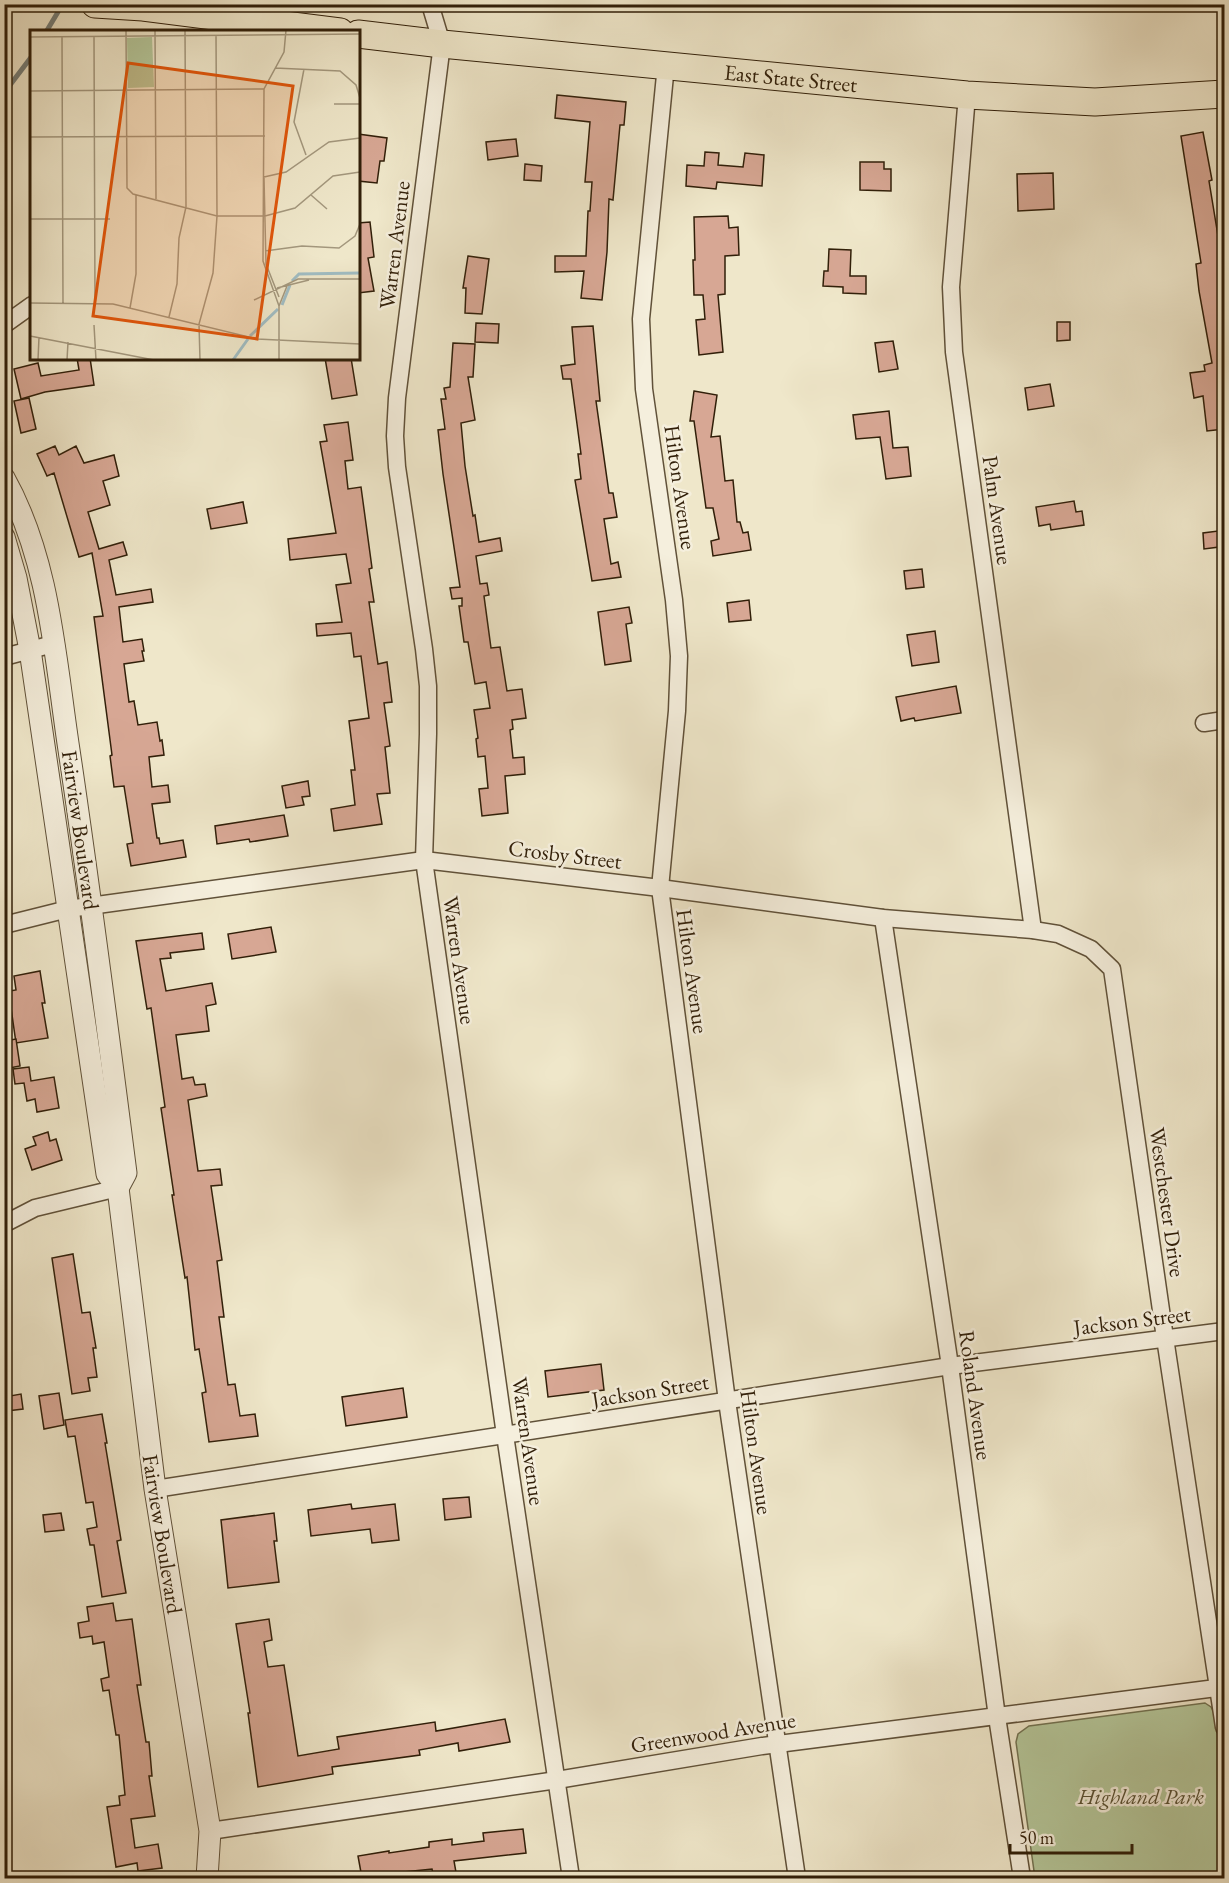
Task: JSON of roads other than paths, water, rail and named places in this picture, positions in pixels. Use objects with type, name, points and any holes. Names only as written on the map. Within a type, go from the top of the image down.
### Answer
[{"type":"main road","points":[[95,4],[143,7],[324,30]]},
{"type":"main road","name":"East State Street","points":[[360,34],[967,95],[1095,102],[1224,94]]},
{"type":"street","points":[[430,4],[442,44]]},
{"type":"street","name":"Warren Avenue","points":[[442,44],[397,398],[395,436],[398,477],[428,686],[424,860],[505,1436],[571,1878]]},
{"type":"street","name":"Hilton Avenue","points":[[666,65],[641,319],[644,389],[674,600],[679,656],[660,888],[727,1401],[797,1878]]},
{"type":"street","name":"Palm Avenue","points":[[967,95],[951,286],[954,352],[1033,930]]},
{"type":"street","points":[[4,325],[30,306]]},
{"type":"street","name":"Fairview Boulevard","points":[[4,478],[16,501],[38,559],[53,644],[92,906],[126,1173],[118,1188]]},
{"type":"street","name":"Fairview Boulevard","points":[[4,537],[16,578],[30,650],[107,1174],[118,1188],[155,1489],[210,1831],[207,1878]]},
{"type":"street","points":[[4,657],[53,644]]},
{"type":"street","points":[[1204,723],[1224,720]]},
{"type":"street","name":"Crosby Street","points":[[4,925],[68,909],[424,860],[660,888],[883,918],[1033,930],[1058,934],[1091,949],[1112,969]]},
{"type":"street","name":"Roland Avenue","points":[[883,918],[950,1366],[996,1717],[1022,1878]]},
{"type":"street","name":"Westchester Drive","points":[[1112,969],[1165,1338],[1222,1688],[1224,1726]]},
{"type":"street","points":[[4,1224],[35,1208],[118,1188]]},
{"type":"street","name":"Jackson Street","points":[[155,1489],[950,1366],[1224,1331]]},
{"type":"street","name":"Greenwood Avenue","points":[[210,1831],[557,1780],[776,1744],[1222,1688]]},
{"type":"waterway","points":[[47,30],[58,12]]},
{"type":"waterway","points":[[4,93],[30,59]]},
{"type":"park label","name":"Highland Park","points":[[1141,1796]]}]
